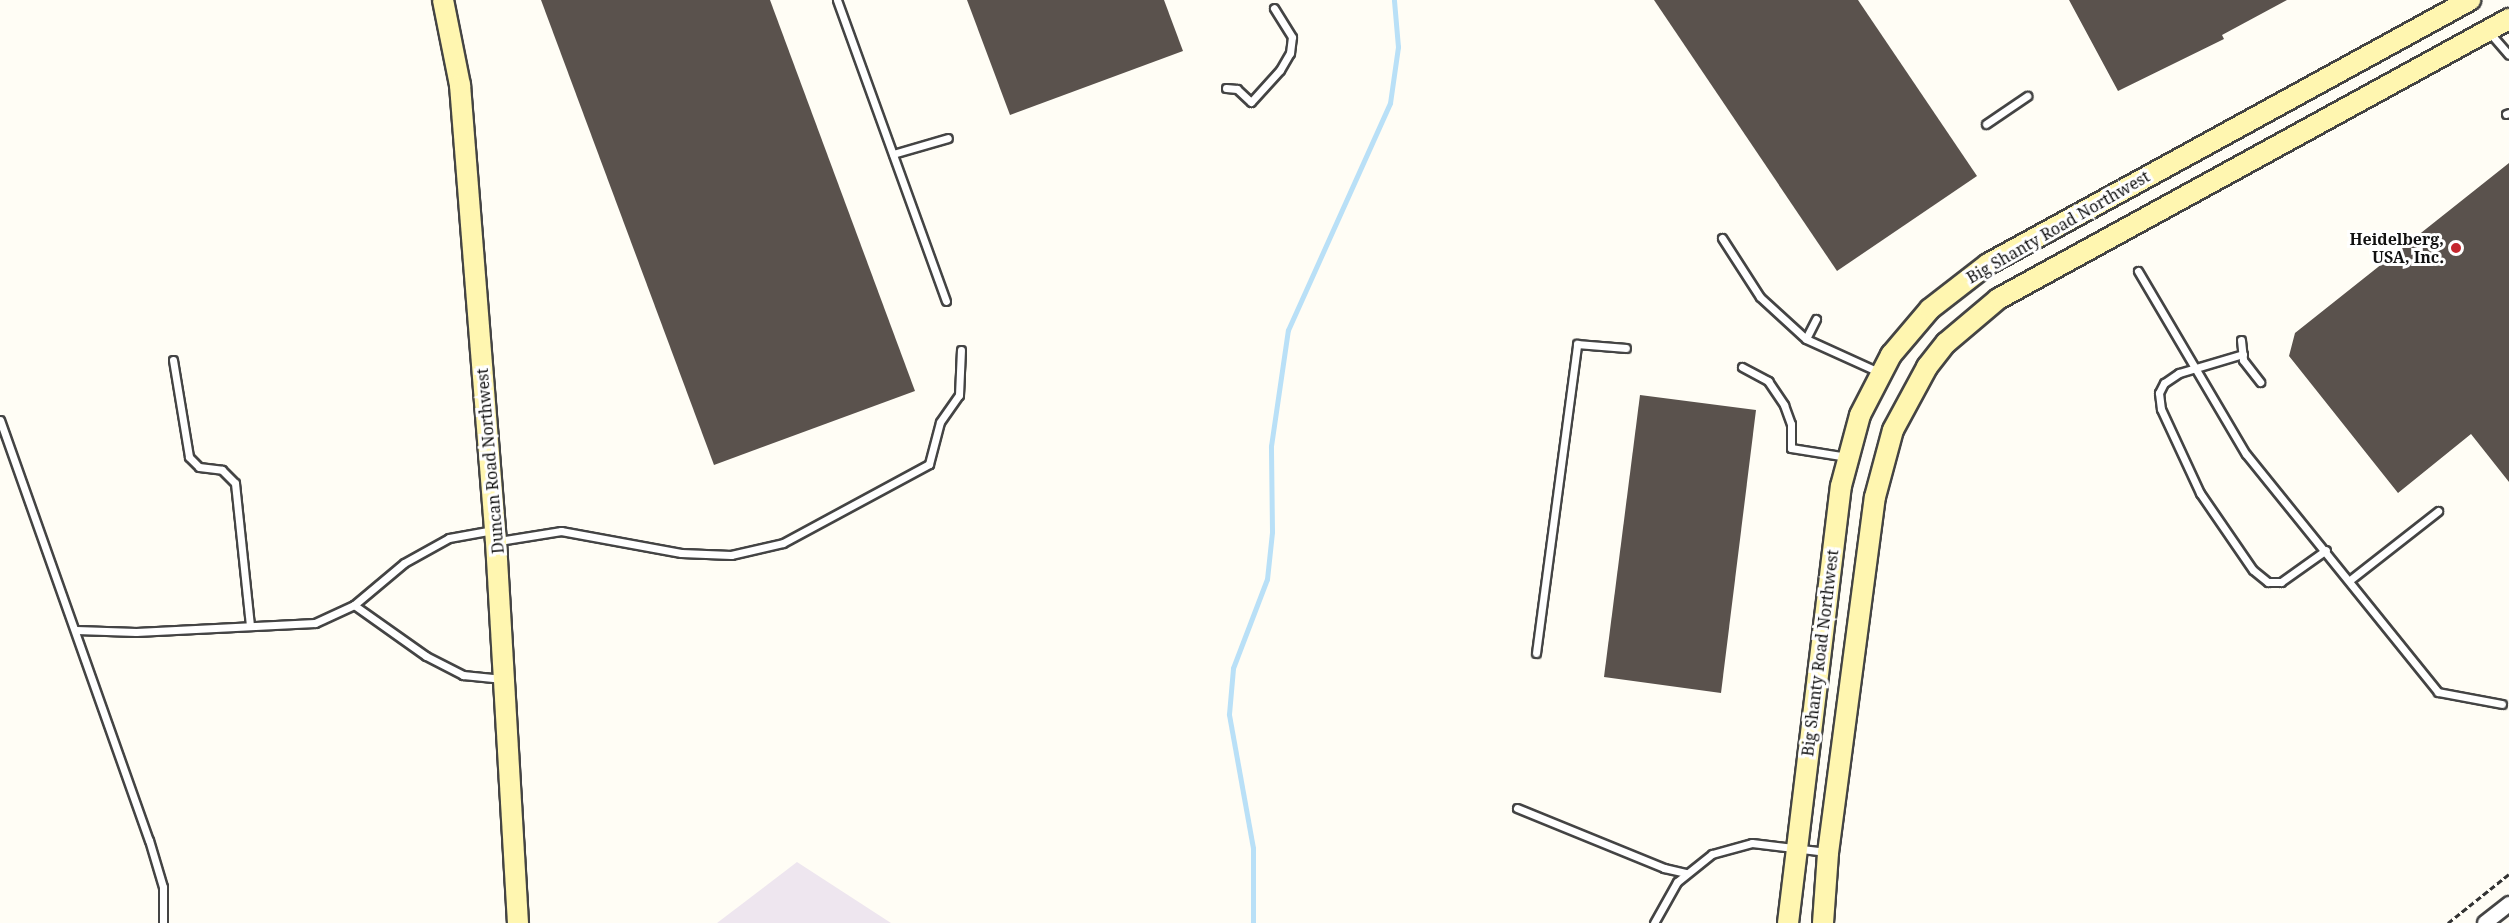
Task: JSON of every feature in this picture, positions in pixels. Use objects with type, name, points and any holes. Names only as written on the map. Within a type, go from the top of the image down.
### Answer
[{"type":"street","name":"Duncan Road Northwest","points":[[443,0],[460,86],[506,679],[518,923]]},
{"type":"street","name":"Big Shanty Road Northwest","points":[[1788,923],[1795,846],[1847,458],[1860,415],[1881,373],[1909,331],[1930,309],[1988,264],[2470,0]]},
{"type":"street","name":"Big Shanty Road Northwest","points":[[1823,923],[1828,853],[1883,461],[1907,399],[1946,343],[1998,299],[2509,18]]},
{"type":"street","points":[[2485,923],[2509,904]]},
{"type":"lane","points":[[837,0],[946,302]]},
{"type":"lane","points":[[1226,88],[1237,89],[1251,102],[1280,70],[1290,53],[1292,37],[1274,8]]},
{"type":"lane","points":[[2487,30],[2509,55]]},
{"type":"lane","points":[[1986,124],[2027,96]]},
{"type":"lane","points":[[893,154],[948,138]]},
{"type":"lane","points":[[1722,238],[1760,297],[1806,339],[1881,373]]},
{"type":"lane","points":[[2138,271],[2197,366],[2246,454],[2326,550],[2438,692],[2502,704]]},
{"type":"lane","points":[[1806,339],[1816,319]]},
{"type":"lane","points":[[2241,340],[2242,354],[2260,382]]},
{"type":"lane","points":[[1536,653],[1577,344],[1626,348]]},
{"type":"lane","points":[[76,630],[136,632],[315,622],[354,605],[404,563],[449,538],[561,531],[681,553],[731,555],[783,543],[929,464],[940,422],[959,395],[962,350]]},
{"type":"lane","points":[[2242,354],[2197,366],[2164,383],[2158,393],[2161,409],[2200,493],[2253,570],[2268,582],[2282,582],[2326,550]]},
{"type":"lane","points":[[173,360],[189,457],[199,467],[222,470],[235,483],[250,625]]},
{"type":"lane","points":[[1742,367],[1768,381],[1784,405],[1791,424],[1791,448],[1847,458]]},
{"type":"lane","points":[[0,420],[76,630],[163,886],[163,923]]},
{"type":"lane","points":[[2350,580],[2438,511]]},
{"type":"lane","points":[[354,605],[426,656],[463,675],[506,679]]},
{"type":"lane","points":[[1518,808],[1664,868],[1686,873]]},
{"type":"lane","points":[[1654,923],[1668,893],[1686,873],[1712,854],[1738,845],[1795,846],[1828,853]]},
{"type":"path","points":[[2448,923],[2509,874]]},
{"type":"shaded area","points":[[797,862],[891,923],[717,923]]},
{"type":"building","points":[[541,0],[770,0],[915,391],[714,465]]},
{"type":"building","points":[[967,0],[1164,0],[1183,51],[1010,115]]},
{"type":"building","points":[[1654,0],[1858,0],[1977,176],[1837,271]]},
{"type":"building","points":[[2069,0],[2287,0],[2222,35],[2224,39],[2118,91]]},
{"type":"building","name":"Heidelberg, USA, Inc.","points":[[2509,163],[2509,482],[2471,434],[2398,493],[2289,356],[2295,333]]},
{"type":"building","points":[[1640,395],[1756,410],[1721,693],[1604,677]]},
{"type":"waterway","points":[[1253,923],[1253,848],[1229,714],[1233,668],[1267,579],[1272,532],[1271,446],[1288,330],[1390,103],[1398,47],[1394,0]]},
{"type":"place","name":"Heidelberg, USA, Inc.","points":[[2456,248]]}]
